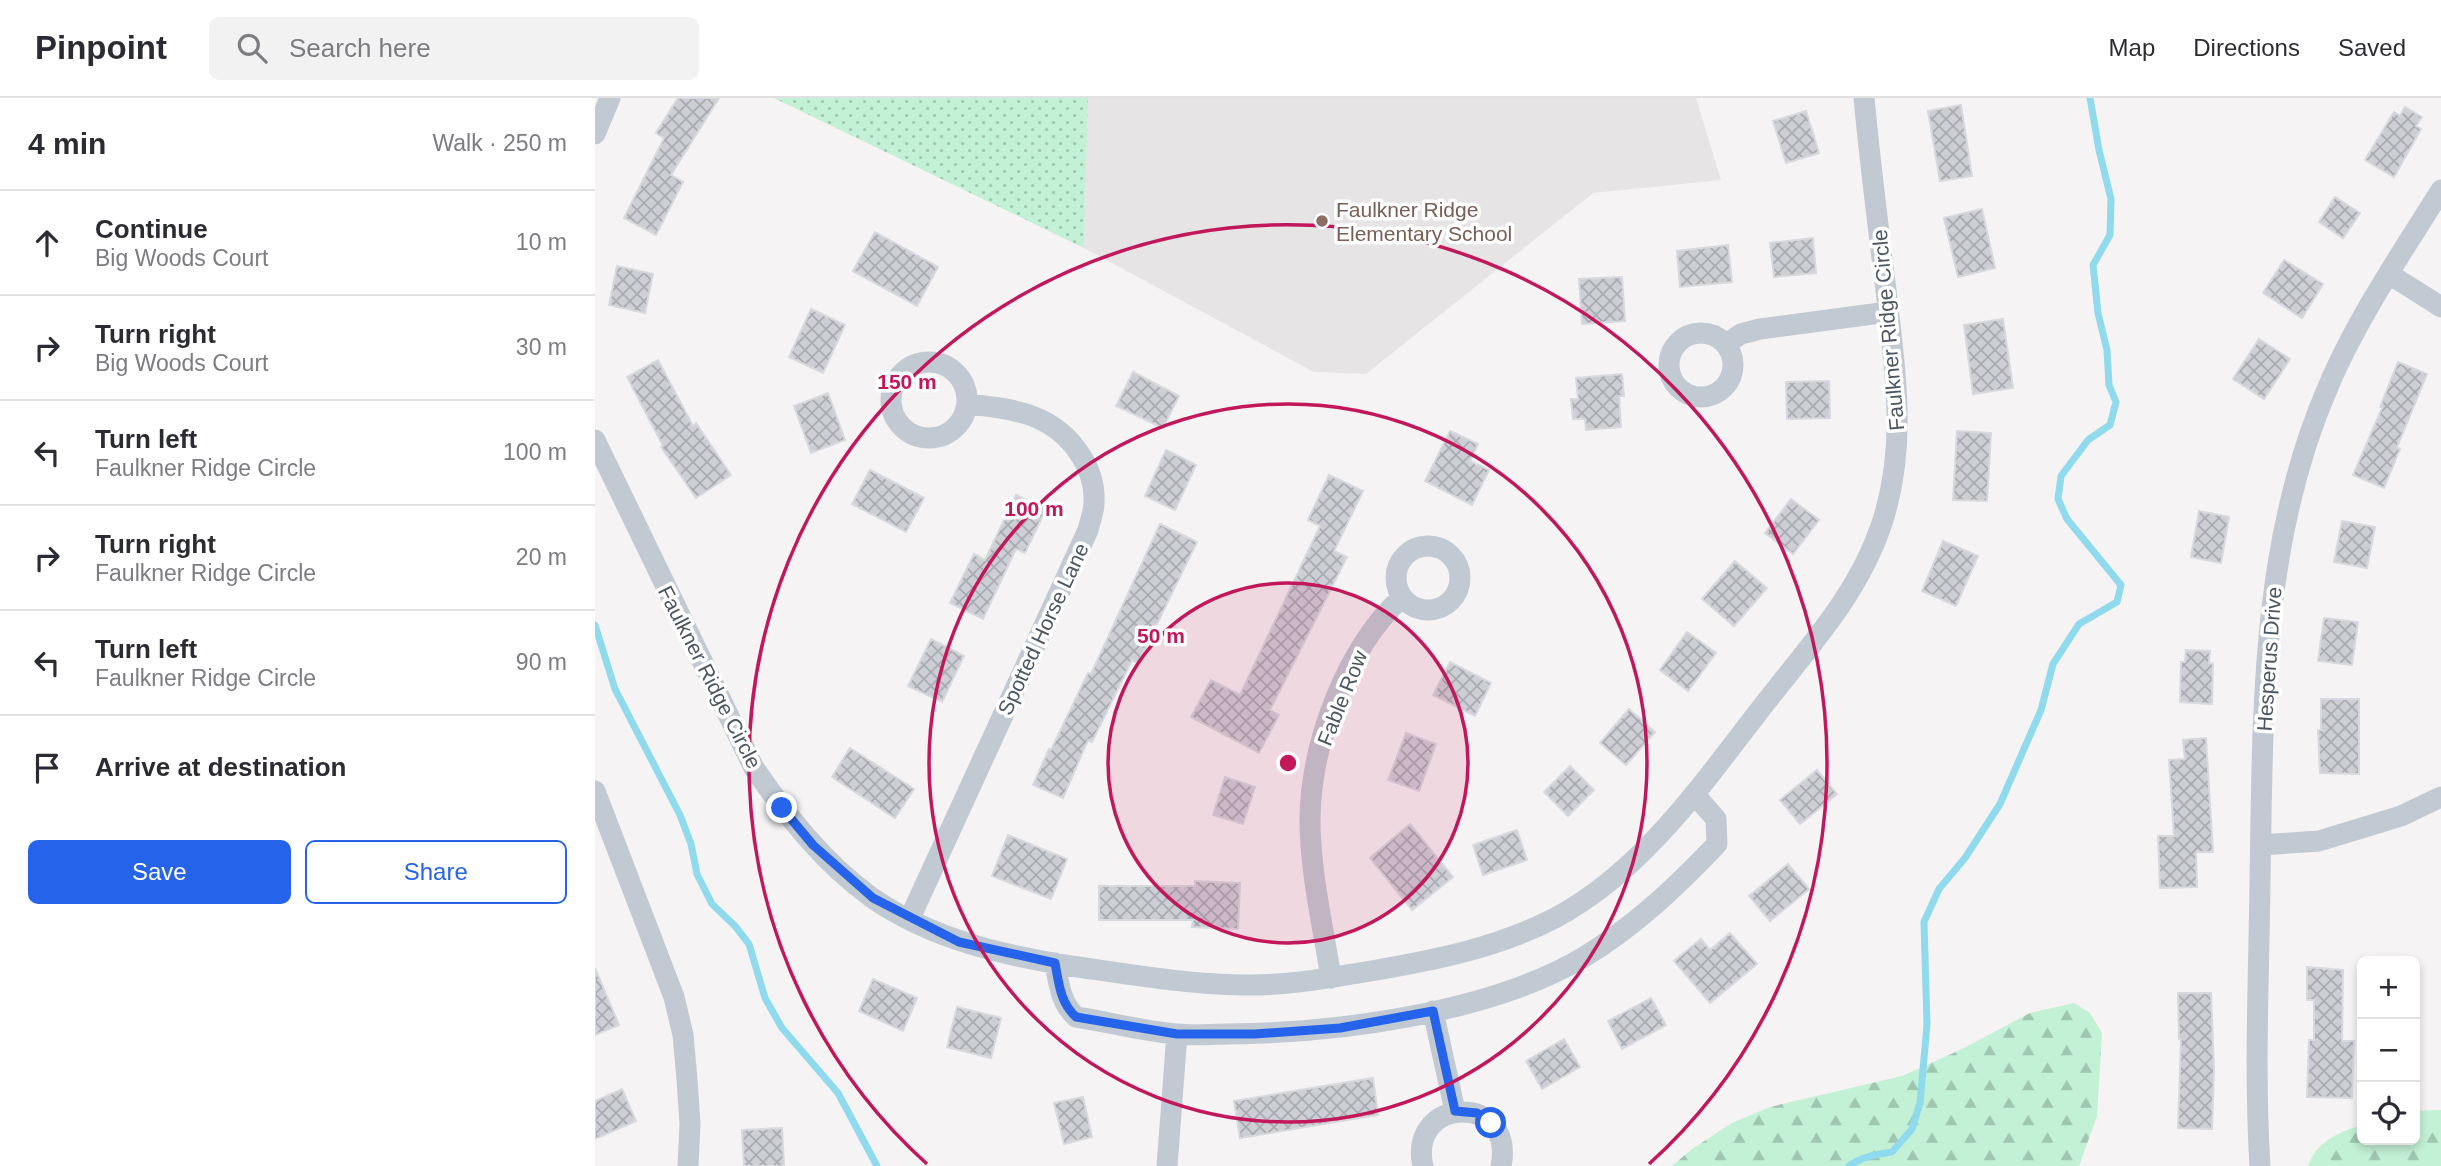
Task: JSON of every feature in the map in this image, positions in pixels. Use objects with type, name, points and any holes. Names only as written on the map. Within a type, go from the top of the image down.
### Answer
[{"type":"street","points":[[595,134],[610,98]]},
{"type":"street","name":"Faulkner Ridge Circle","points":[[595,440],[754,768],[782,808],[813,845],[873,898],[959,942],[1055,963],[1180,982],[1248,985],[1331,978],[1478,950],[1556,918],[1617,876],[1694,794],[1829,622],[1863,572],[1893,489],[1899,442],[1888,312],[1864,98]]},
{"type":"street","name":"Hesperus Drive","points":[[2260,1166],[2257,1093],[2266,666],[2273,588],[2285,516],[2305,447],[2328,386],[2389,274],[2441,190]]},
{"type":"street","points":[[2389,274],[2441,307]]},
{"type":"street","points":[[1726,344],[1741,334],[1760,329],[1888,312]]},
{"type":"street","name":"Spotted Horse Lane","points":[[910,918],[1088,530],[1094,505],[1094,485],[1087,465],[1075,445],[1056,427],[1032,415],[1004,407],[967,404]]},
{"type":"street","name":"Fable Row","points":[[1331,978],[1310,819],[1314,775],[1327,723],[1343,682],[1368,636],[1402,597]]},
{"type":"street","points":[[595,791],[674,997],[683,1035],[687,1079],[690,1124],[688,1166]]},
{"type":"street","points":[[1055,963],[1061,995],[1068,1009],[1076,1017],[1177,1034],[1255,1034],[1340,1028],[1433,1011],[1489,997],[1581,958],[1651,910],[1717,844],[1716,819],[1694,794]]},
{"type":"street","points":[[2261,845],[2319,841],[2440,801]]},
{"type":"street","points":[[1433,1011],[1455,1111]]},
{"type":"street","points":[[1167,1166],[1177,1034]]},
{"type":"street","points":[[1423,1166],[1420,1153],[1423,1136],[1435,1120],[1455,1111],[1477,1113],[1491,1123],[1501,1137],[1501,1166]]},
{"type":"shaded area","name":"Faulkner Ridge Elementary School","points":[[1088,98],[1696,98],[1721,180],[1593,193],[1366,374],[1314,372],[1084,248]]},
{"type":"green space","points":[[774,98],[1088,98],[1084,248]]},
{"type":"green space","points":[[2074,1003],[2090,1013],[2102,1033],[2097,1116],[2079,1166],[1672,1166],[1692,1149],[1732,1123],[1770,1107],[1902,1076],[1960,1050],[2030,1013]]},
{"type":"green space","points":[[2441,1110],[2441,1166],[2308,1166],[2323,1144],[2357,1127],[2357,1145],[2420,1145],[2420,1111]]},
{"type":"building","points":[[678,98],[719,98],[671,175],[683,182],[656,235],[624,218],[664,138],[656,133]]},
{"type":"building","points":[[1961,105],[1972,176],[1940,181],[1928,111]]},
{"type":"building","points":[[2405,107],[2422,117],[2416,126],[2421,129],[2394,177],[2365,160],[2394,112],[2400,116]]},
{"type":"building","points":[[1806,111],[1819,153],[1786,163],[1773,121]]},
{"type":"building","points":[[2335,197],[2360,213],[2343,238],[2319,222]]},
{"type":"building","points":[[1982,209],[1995,268],[1958,277],[1944,218]]},
{"type":"building","points":[[875,232],[938,267],[917,306],[853,271]]},
{"type":"building","points":[[1813,238],[1816,273],[1774,277],[1770,243]]},
{"type":"building","points":[[1728,245],[1732,282],[1680,287],[1677,251]]},
{"type":"building","points":[[2284,260],[2323,284],[2302,318],[2263,293]]},
{"type":"building","points":[[617,266],[653,274],[645,313],[609,305]]},
{"type":"building","points":[[1622,277],[1625,321],[1582,324],[1579,279]]},
{"type":"building","points":[[811,309],[845,325],[823,373],[789,357]]},
{"type":"building","points":[[2003,319],[2013,388],[1973,394],[1964,325]]},
{"type":"building","points":[[2259,339],[2290,359],[2264,399],[2233,379]]},
{"type":"building","points":[[658,360],[693,426],[696,423],[731,475],[696,498],[661,447],[663,446],[627,377]]},
{"type":"building","points":[[2398,362],[2427,374],[2397,447],[2400,449],[2384,488],[2353,475],[2382,408],[2380,407]]},
{"type":"building","points":[[1133,372],[1179,396],[1163,428],[1116,406]]},
{"type":"building","points":[[1622,374],[1624,396],[1619,396],[1621,427],[1586,430],[1585,419],[1573,419],[1571,399],[1578,399],[1576,378]]},
{"type":"building","points":[[1829,381],[1830,418],[1787,419],[1786,382]]},
{"type":"building","points":[[828,393],[845,440],[811,453],[794,406]]},
{"type":"building","points":[[1450,431],[1478,444],[1470,461],[1489,470],[1472,505],[1425,481]]},
{"type":"building","points":[[1957,431],[1991,433],[1987,501],[1953,500]]},
{"type":"building","points":[[1166,450],[1196,465],[1175,510],[1145,496]]},
{"type":"building","points":[[870,470],[924,498],[906,532],[852,504]]},
{"type":"building","points":[[1329,475],[1363,491],[1334,551],[1347,557],[1270,710],[1279,715],[1259,753],[1191,717],[1211,680],[1240,695],[1320,526],[1308,520]]},
{"type":"building","points":[[1016,495],[1046,509],[1025,553],[1016,549],[983,619],[950,603],[974,554],[985,560]]},
{"type":"building","points":[[1791,499],[1819,520],[1793,554],[1765,533]]},
{"type":"building","points":[[2199,511],[2229,517],[2221,563],[2191,557]]},
{"type":"building","points":[[2342,521],[2375,527],[2367,568],[2334,562]]},
{"type":"building","points":[[1160,524],[1197,542],[1138,663],[1132,660],[1092,742],[1088,740],[1063,798],[1033,785],[1088,673],[1091,674]]},
{"type":"building","points":[[1943,541],[1978,556],[1956,606],[1922,591]]},
{"type":"building","points":[[1735,561],[1767,588],[1734,626],[1702,599]]},
{"type":"building","points":[[2324,618],[2358,622],[2352,665],[2318,661]]},
{"type":"building","points":[[1687,632],[1716,653],[1688,691],[1660,670]]},
{"type":"building","points":[[931,639],[964,656],[942,702],[908,686]]},
{"type":"building","points":[[2186,650],[2210,651],[2209,663],[2213,664],[2212,704],[2180,702],[2181,662],[2185,662]]},
{"type":"building","points":[[1450,662],[1491,683],[1475,716],[1433,695]]},
{"type":"building","points":[[2321,699],[2359,699],[2359,774],[2320,773],[2318,730],[2321,730]]},
{"type":"building","points":[[1629,709],[1655,732],[1626,765],[1600,743]]},
{"type":"building","points":[[1406,733],[1436,744],[1419,791],[1388,780]]},
{"type":"building","points":[[2206,738],[2213,852],[2196,852],[2197,887],[2160,888],[2158,836],[2174,836],[2169,760],[2185,759],[2183,740]]},
{"type":"building","points":[[850,748],[914,789],[895,818],[832,777]]},
{"type":"building","points":[[1570,766],[1594,790],[1568,816],[1544,792]]},
{"type":"building","points":[[1817,770],[1837,794],[1800,824],[1780,800]]},
{"type":"building","points":[[1225,777],[1255,787],[1243,824],[1213,815]]},
{"type":"building","points":[[1410,824],[1453,877],[1412,910],[1370,858]]},
{"type":"building","points":[[1517,830],[1527,860],[1483,875],[1473,845]]},
{"type":"building","points":[[1008,835],[1067,859],[1051,899],[992,876]]},
{"type":"building","points":[[1788,864],[1809,889],[1770,921],[1749,896]]},
{"type":"building","points":[[1195,881],[1240,883],[1238,929],[1192,927],[1193,920],[1099,920],[1099,886],[1195,886]]},
{"type":"building","points":[[1730,933],[1757,964],[1710,1003],[1674,961],[1701,939],[1710,950]]},
{"type":"building","points":[[2307,967],[2343,970],[2342,1041],[2354,1041],[2352,1098],[2307,1097],[2309,1040],[2314,1040],[2314,1000],[2307,1000]]},
{"type":"building","points":[[595,968],[619,1025],[595,1035]]},
{"type":"building","points":[[873,979],[917,998],[903,1031],[859,1011]]},
{"type":"building","points":[[2178,993],[2211,993],[2214,1070],[2212,1129],[2178,1128],[2181,1039]]},
{"type":"building","points":[[1651,998],[1666,1025],[1622,1049],[1608,1021]]},
{"type":"building","points":[[957,1007],[1001,1018],[991,1058],[947,1047]]},
{"type":"building","points":[[1564,1039],[1580,1067],[1542,1089],[1526,1061]]},
{"type":"building","points":[[1373,1078],[1378,1115],[1240,1138],[1234,1101]]},
{"type":"building","points":[[622,1089],[636,1121],[595,1139],[595,1101]]},
{"type":"building","points":[[1083,1097],[1092,1137],[1064,1144],[1054,1103]]},
{"type":"building","points":[[782,1128],[784,1166],[744,1166],[742,1130]]},
{"type":"waterway","points":[[1849,1166],[1863,1158],[1892,1152],[1912,1129],[1920,1103],[1927,1025],[1924,922],[1939,889],[1965,858],[2000,804],[2041,710],[2053,664],[2079,624],[2117,602],[2121,585],[2067,519],[2058,499],[2061,476],[2088,440],[2110,425],[2116,402],[2109,385],[2107,350],[2098,313],[2093,265],[2110,235],[2111,199],[2090,98]]},
{"type":"waterway","points":[[595,625],[615,689],[680,815],[691,844],[697,874],[712,904],[749,944],[765,998],[782,1028],[838,1093],[877,1166]]},
{"type":"place","name":"Faulkner Ridge Elementary School","points":[[1322,221]]},
{"type":"route","points":[[782,808],[813,845],[873,898],[959,942],[1055,963],[1061,995],[1068,1009],[1076,1017],[1177,1034],[1255,1034],[1340,1028],[1433,1011],[1455,1111],[1477,1113],[1491,1123]]}]
